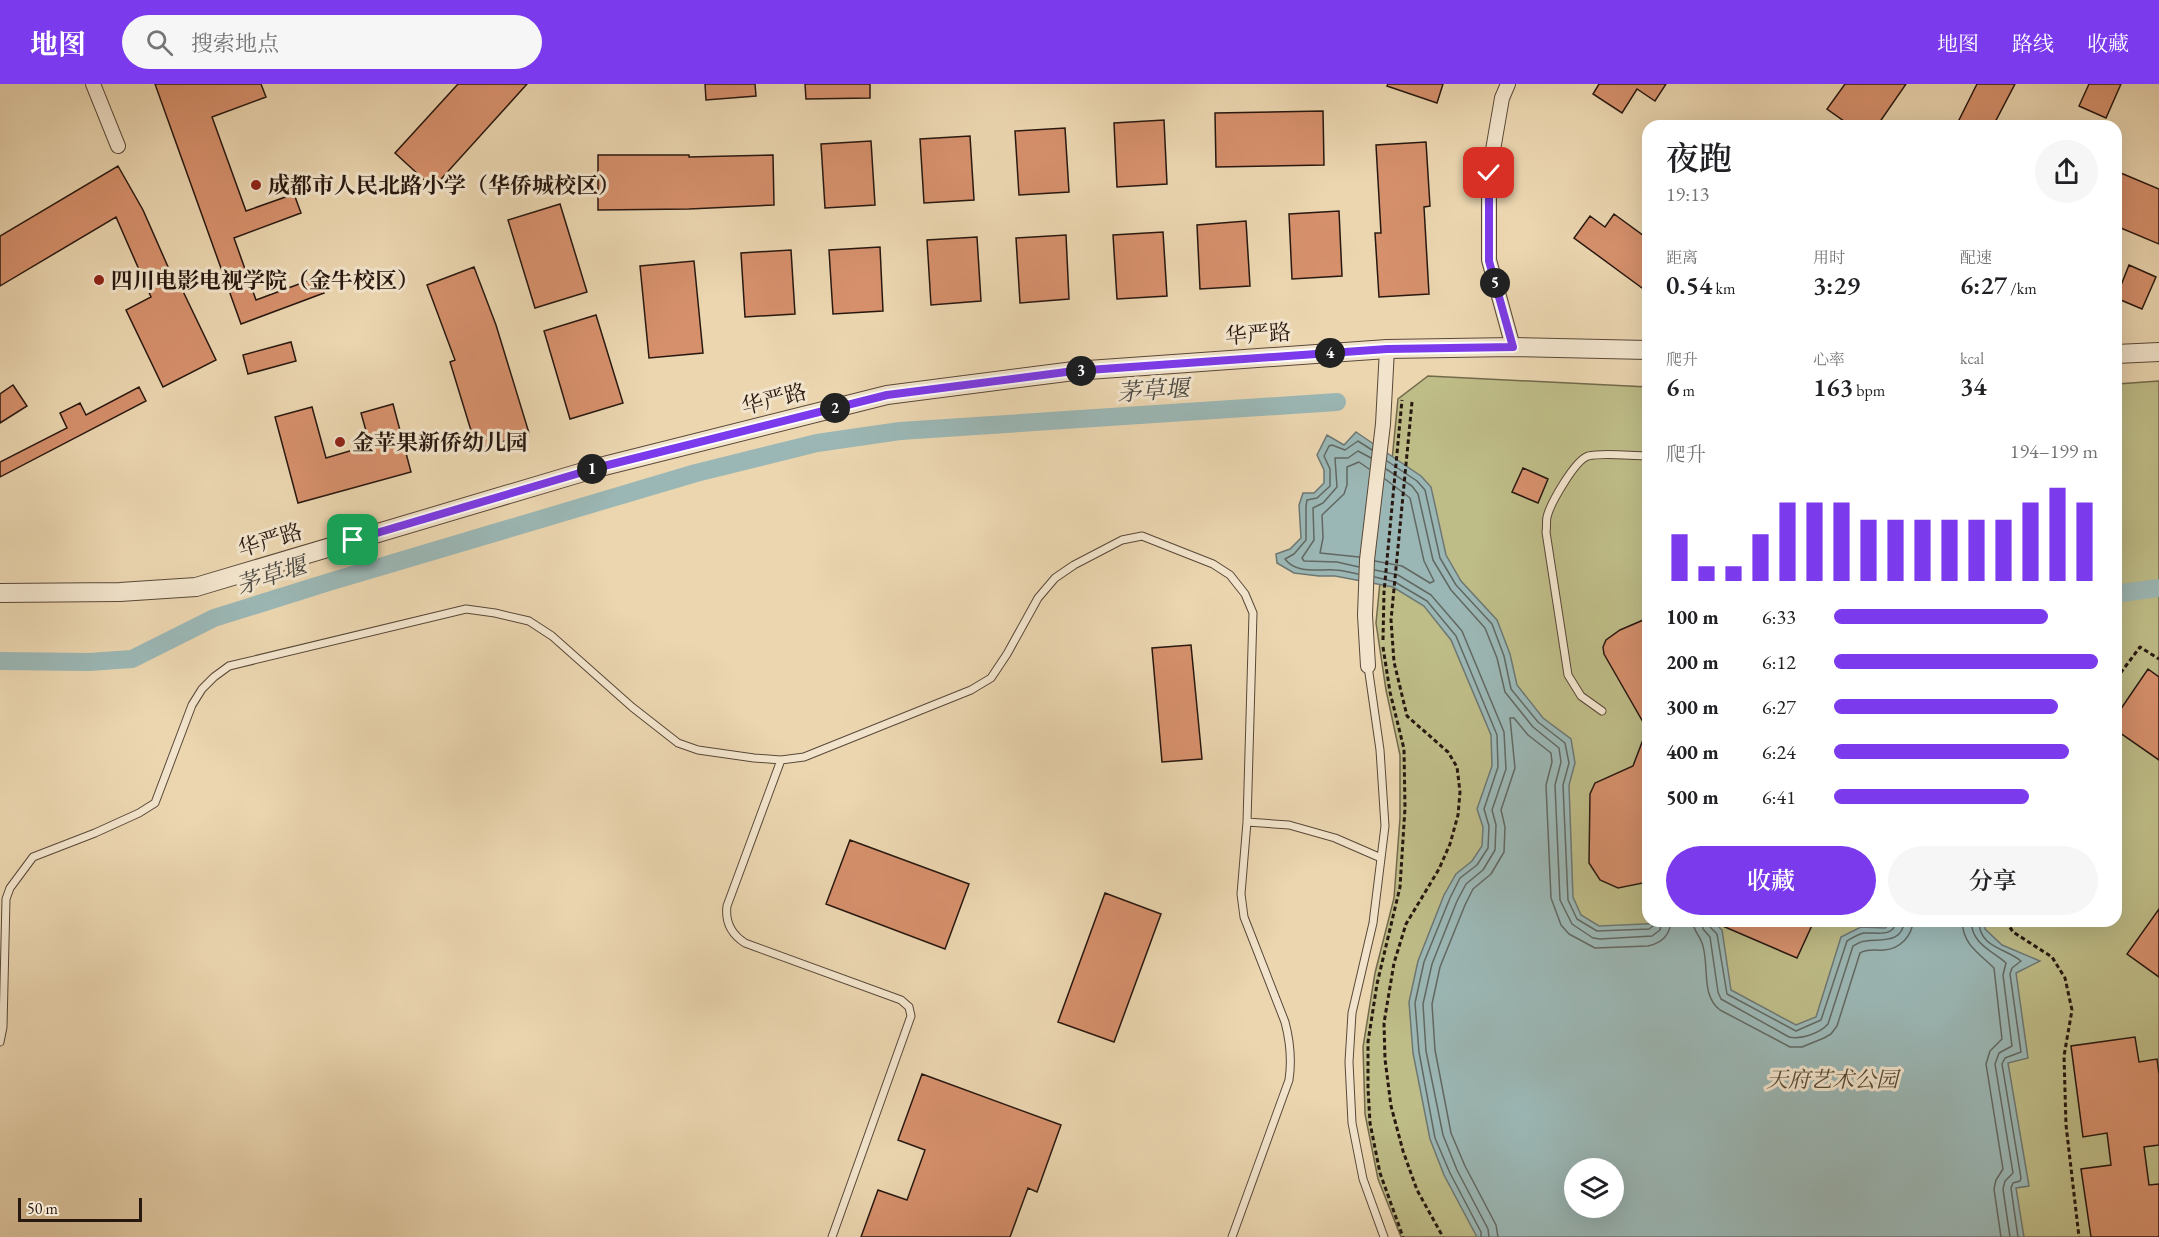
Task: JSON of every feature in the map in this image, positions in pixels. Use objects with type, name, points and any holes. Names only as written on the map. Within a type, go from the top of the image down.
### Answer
[{"type":"street","points":[[93,84],[118,146]]},
{"type":"street","points":[[1508,84],[1502,98],[1489,173],[1489,261],[1513,347]]},
{"type":"street","name":"华严路","points":[[0,592],[120,592],[196,587],[600,467],[887,395],[1074,371],[1387,349],[1513,347],[1642,350]]},
{"type":"street","points":[[1368,666],[1365,615],[1367,560],[1383,424],[1387,349]]},
{"type":"street","points":[[2122,354],[2159,352]]},
{"type":"lane","points":[[1602,711],[1581,696],[1568,675],[1546,532],[1547,518],[1550,508],[1577,462],[1587,456],[1642,456]]},
{"type":"lane","points":[[0,1042],[3,1027],[6,899],[10,888],[33,857],[112,825],[155,803],[192,705],[214,676],[229,666],[466,609],[495,613],[529,621],[552,636],[632,707],[678,743],[698,750],[781,760],[804,757],[970,690],[991,678],[1038,598],[1055,578],[1074,565],[1122,540],[1142,536],[1213,564],[1230,575],[1245,594],[1253,613],[1247,822],[1241,894],[1244,917],[1285,1022],[1290,1040],[1291,1066],[1289,1080],[1232,1237]]},
{"type":"lane","points":[[1368,666],[1382,772],[1385,826],[1373,923],[1352,1013],[1349,1062],[1352,1123],[1361,1168],[1384,1237]]},
{"type":"lane","points":[[781,760],[727,906],[726,918],[730,928],[736,937],[745,943],[901,1000],[909,1007],[911,1016],[832,1237]]},
{"type":"lane","points":[[1247,822],[1289,825],[1335,838],[1381,858]]},
{"type":"path","points":[[1402,400],[1384,592],[1383,644],[1390,692],[1404,748],[1406,808],[1400,887],[1377,984],[1368,1042],[1368,1088],[1370,1122],[1380,1173],[1403,1237]]},
{"type":"path","points":[[1412,402],[1390,620],[1394,663],[1407,716],[1448,752],[1457,767],[1460,792],[1458,815],[1450,844],[1439,869],[1424,891],[1403,933],[1388,989],[1384,1023],[1385,1059],[1391,1107],[1402,1152],[1417,1190],[1443,1237]]},
{"type":"path","points":[[2122,671],[2140,646],[2159,659]]},
{"type":"path","points":[[2010,927],[2013,932],[2052,957],[2064,978],[2072,1010],[2064,1056],[2066,1125],[2079,1237]]},
{"type":"green space","name":"天府艺术公园","points":[[1428,376],[1642,387],[1642,927],[2122,927],[2122,384],[2159,381],[2159,1237],[1401,1237],[1378,1179],[1365,1114],[1363,1047],[1375,973],[1394,898],[1400,818],[1400,755],[1386,690],[1376,623],[1398,399]]},
{"type":"water","points":[[1356,432],[1421,476],[1431,487],[1446,555],[1461,581],[1497,620],[1510,654],[1517,685],[1543,718],[1571,739],[1575,763],[1569,785],[1573,897],[1581,915],[1599,926],[1642,924],[1642,927],[1719,927],[1722,930],[1731,990],[1796,1025],[1816,1017],[1841,937],[1861,927],[1985,927],[2002,945],[2040,961],[2016,973],[2028,1058],[2008,1063],[2029,1186],[2016,1188],[2024,1237],[1477,1237],[1444,1175],[1430,1139],[1413,1053],[1409,1002],[1418,961],[1444,895],[1456,874],[1472,861],[1482,846],[1483,827],[1477,809],[1492,766],[1491,735],[1451,640],[1424,606],[1393,587],[1335,576],[1294,573],[1277,563],[1276,554],[1290,549],[1301,538],[1299,505],[1303,493],[1314,493],[1324,483],[1324,470],[1317,455],[1327,435],[1344,445]]},
{"type":"building","points":[[155,84],[261,84],[266,97],[212,117],[246,211],[294,194],[301,213],[234,238],[256,300],[318,277],[324,293],[241,324]]},
{"type":"building","points":[[458,84],[527,84],[433,188],[395,153]]},
{"type":"building","points":[[705,84],[755,84],[756,96],[706,100]]},
{"type":"building","points":[[805,84],[870,84],[870,98],[806,99]]},
{"type":"building","points":[[1388,84],[1443,84],[1437,103],[1387,86]]},
{"type":"building","points":[[1599,84],[1666,84],[1655,101],[1637,89],[1622,113],[1593,94]]},
{"type":"building","points":[[1845,84],[1906,84],[1881,120],[1843,120],[1827,109]]},
{"type":"building","points":[[1977,84],[2015,84],[1996,120],[1959,120]]},
{"type":"building","points":[[2089,84],[2121,84],[2106,118],[2079,106]]},
{"type":"building","points":[[1323,111],[1324,165],[1216,167],[1215,113]]},
{"type":"building","points":[[1164,120],[1167,184],[1117,187],[1114,123]]},
{"type":"building","points":[[1065,128],[1069,192],[1019,195],[1015,131]]},
{"type":"building","points":[[970,136],[974,200],[924,203],[920,139]]},
{"type":"building","points":[[871,141],[875,205],[825,208],[821,144]]},
{"type":"building","points":[[1426,142],[1430,206],[1424,207],[1429,294],[1379,297],[1375,233],[1381,233],[1376,145]]},
{"type":"building","points":[[598,155],[689,155],[689,157],[773,155],[774,205],[598,210]]},
{"type":"building","points":[[118,166],[143,210],[176,285],[179,283],[216,360],[163,387],[126,310],[151,297],[116,217],[0,286],[0,236]]},
{"type":"building","points":[[2122,174],[2159,189],[2159,244],[2122,229]]},
{"type":"building","points":[[560,204],[587,292],[535,308],[508,220]]},
{"type":"building","points":[[1339,211],[1342,276],[1292,279],[1289,214]]},
{"type":"building","points":[[1614,214],[1642,235],[1642,288],[1574,238],[1590,216],[1605,227]]},
{"type":"building","points":[[1246,221],[1250,286],[1200,289],[1197,225]]},
{"type":"building","points":[[1163,232],[1167,296],[1117,299],[1113,235]]},
{"type":"building","points":[[1066,235],[1069,299],[1020,303],[1016,238]]},
{"type":"building","points":[[977,237],[981,301],[931,305],[927,240]]},
{"type":"building","points":[[880,247],[883,311],[833,314],[829,250]]},
{"type":"building","points":[[791,250],[795,314],[745,317],[741,253]]},
{"type":"building","points":[[694,261],[703,353],[649,358],[640,266]]},
{"type":"building","points":[[2129,265],[2156,277],[2142,309],[2122,301],[2122,283]]},
{"type":"building","points":[[474,267],[496,325],[529,433],[477,450],[450,362],[455,360],[427,285]]},
{"type":"building","points":[[596,315],[623,403],[570,419],[544,331]]},
{"type":"building","points":[[291,342],[296,361],[248,374],[243,355]]},
{"type":"building","points":[[13,385],[27,406],[0,423],[0,394]]},
{"type":"building","points":[[139,387],[146,401],[0,477],[0,462],[67,428],[60,413],[80,403],[86,415]]},
{"type":"building","points":[[393,404],[411,472],[298,503],[275,417],[312,407],[326,458],[370,445],[361,413]]},
{"type":"building","points":[[1523,468],[1548,479],[1538,503],[1512,492]]},
{"type":"building","points":[[1642,621],[1642,720],[1604,654],[1603,647],[1606,640],[1620,630]]},
{"type":"building","points":[[1191,645],[1202,759],[1162,762],[1152,648]]},
{"type":"building","points":[[2148,669],[2159,677],[2159,760],[2122,734],[2122,707]]},
{"type":"building","points":[[1642,742],[1642,883],[1618,888],[1600,880],[1589,863],[1590,794],[1595,783],[1633,766]]},
{"type":"building","points":[[850,840],[969,884],[945,949],[826,904]]},
{"type":"building","points":[[1105,893],[1161,914],[1114,1042],[1058,1022]]},
{"type":"building","points":[[2159,909],[2159,977],[2127,954]]},
{"type":"building","points":[[1725,927],[1811,927],[1797,958]]},
{"type":"building","points":[[2135,1037],[2139,1062],[2157,1059],[2159,1074],[2159,1145],[2144,1147],[2149,1185],[2159,1184],[2159,1237],[2091,1237],[2081,1169],[2111,1165],[2107,1133],[2083,1137],[2071,1046]]},
{"type":"building","points":[[922,1074],[1061,1125],[1037,1192],[1028,1188],[1010,1237],[861,1237],[878,1190],[907,1200],[925,1150],[898,1140]]},
{"type":"waterway","name":"茅草堰","points":[[0,661],[89,662],[132,659],[214,618],[696,473],[817,443],[900,431],[1337,402]]},
{"type":"waterway","name":"茅草堰","points":[[2122,593],[2159,588]]},
{"type":"place","name":"成都市人民北路小学（华侨城校区）","points":[[256,185]]},
{"type":"place","name":"四川电影电视学院（金牛校区）","points":[[99,280]]},
{"type":"place","name":"金苹果新侨幼儿园","points":[[340,442]]},
{"type":"route","points":[[353,540],[600,467],[887,395],[1074,371],[1387,349],[1513,347],[1489,261],[1489,173]]}]
